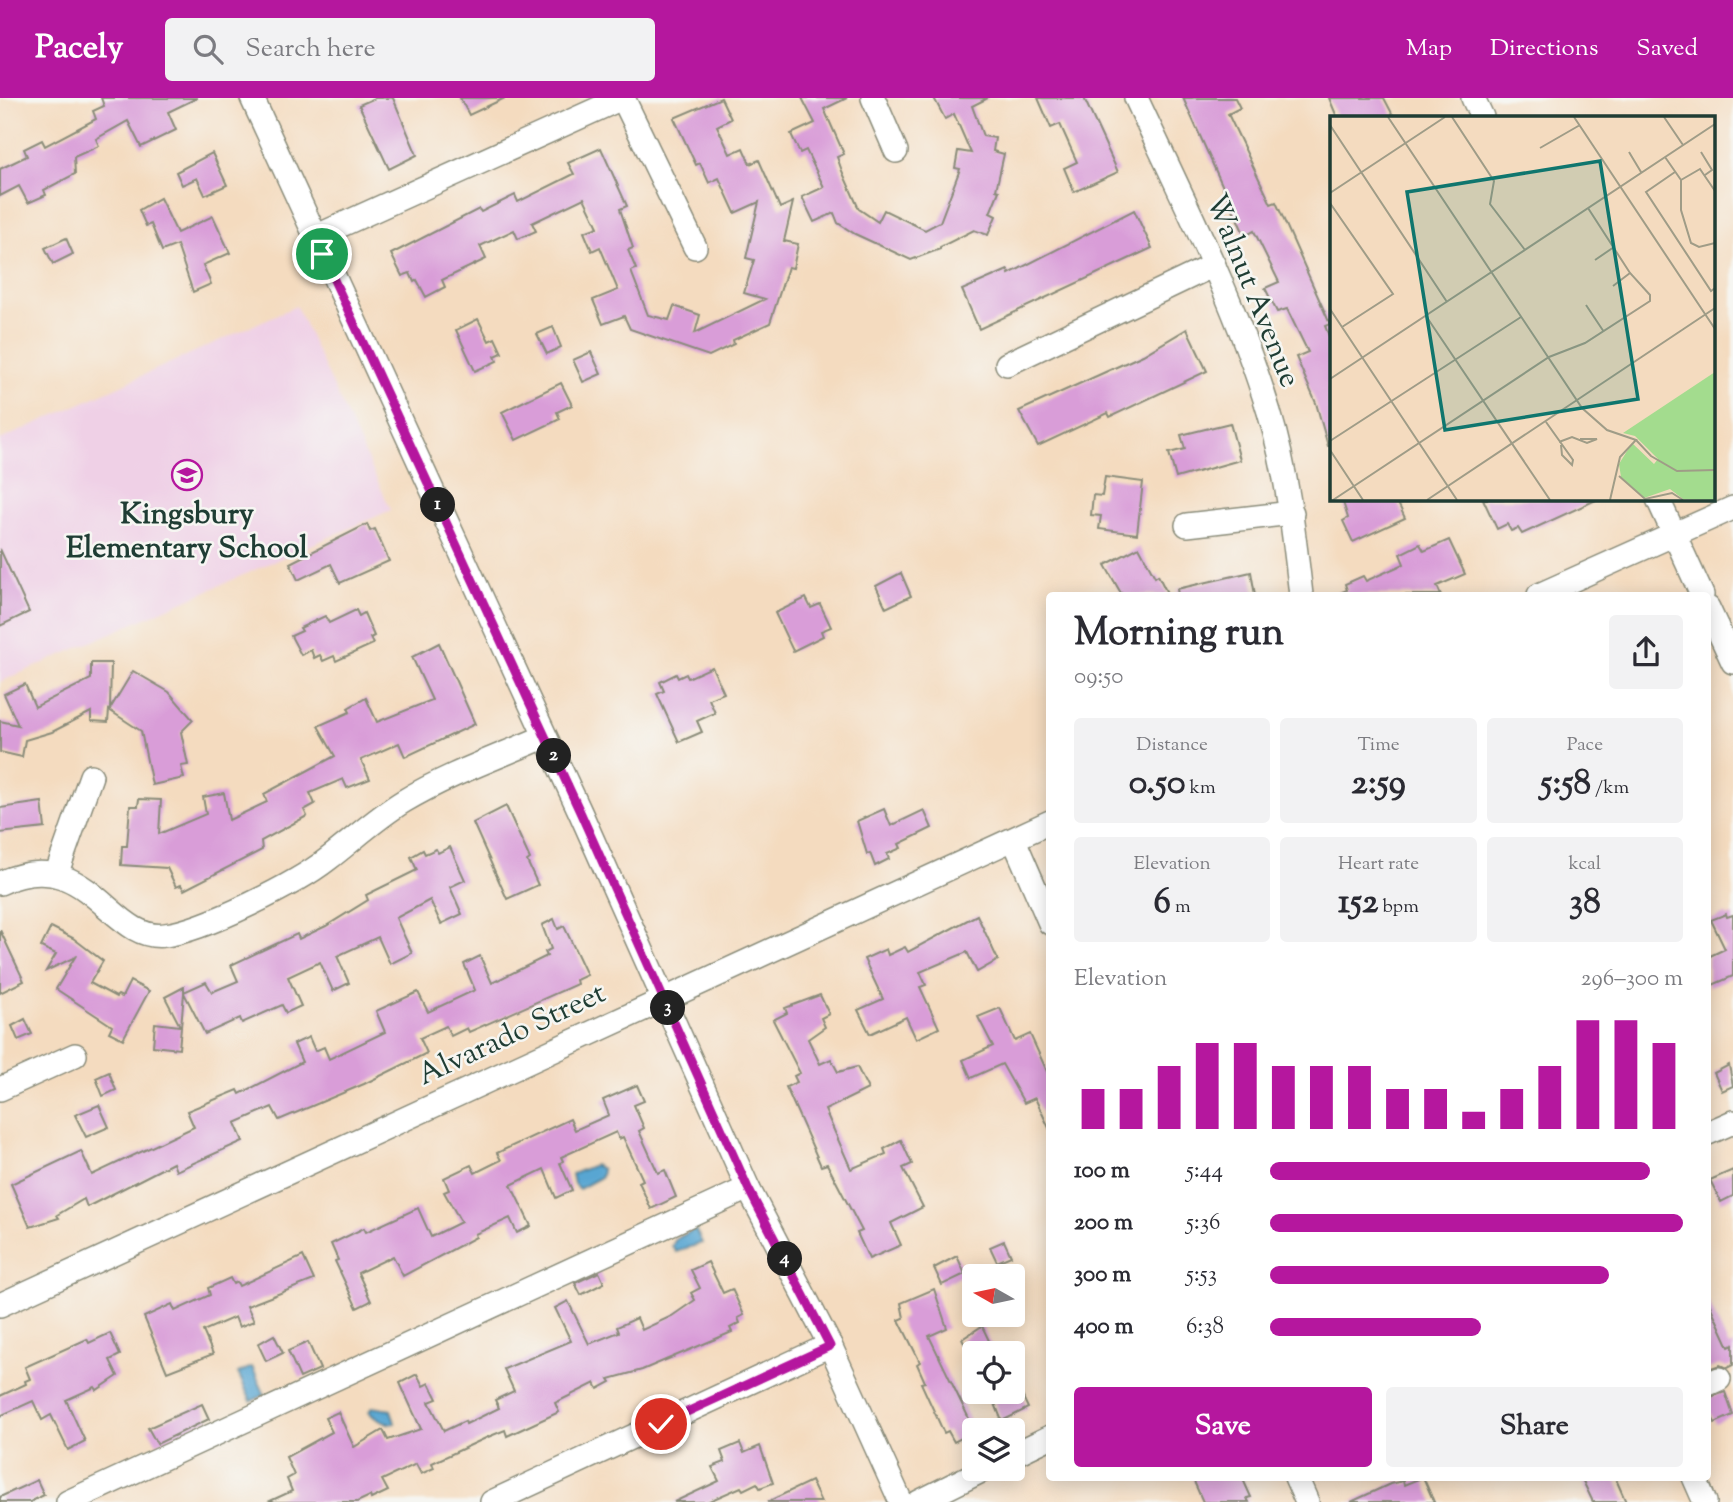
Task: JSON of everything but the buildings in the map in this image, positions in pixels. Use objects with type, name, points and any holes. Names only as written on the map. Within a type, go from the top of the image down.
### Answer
[{"type":"street","points":[[252,98],[748,1188],[830,1346],[901,1502]]},
{"type":"street","points":[[315,237],[622,98],[695,247]]},
{"type":"street","points":[[873,98],[896,151]]},
{"type":"street","name":"Walnut Avenue","points":[[1136,98],[1214,265],[1269,412],[1292,513],[1301,592]]},
{"type":"street","points":[[1473,98],[1482,116]]},
{"type":"street","points":[[1007,364],[1214,265]]},
{"type":"street","points":[[1658,500],[1701,592]]},
{"type":"street","points":[[1546,592],[1733,508]]},
{"type":"street","points":[[1187,525],[1292,513]]},
{"type":"street","points":[[1711,615],[1733,663]]},
{"type":"street","points":[[0,883],[25,873],[56,875],[94,895],[150,936],[182,933],[282,889],[326,861],[405,801],[544,737]]},
{"type":"street","points":[[56,875],[91,776]]},
{"type":"street","name":"Alvarado Street","points":[[0,1305],[1046,824]]},
{"type":"street","points":[[1014,840],[1046,914]]},
{"type":"street","points":[[0,1089],[75,1055]]},
{"type":"street","points":[[1711,1132],[1733,1122]]},
{"type":"street","points":[[68,1502],[748,1188]]},
{"type":"street","points":[[492,1502],[830,1346]]},
{"type":"street","points":[[1025,1449],[1046,1439]]},
{"type":"street","points":[[919,1502],[962,1480]]},
{"type":"street","points":[[1298,1481],[1307,1502]]},
{"type":"street","points":[[1696,1481],[1705,1502]]},
{"type":"shaded area","name":"Kingsbury Elementary School","points":[[296,306],[391,510],[0,682],[0,440]]},
{"type":"water","points":[[594,1165],[602,1169],[601,1177],[579,1189],[574,1184],[572,1174]]},
{"type":"water","points":[[695,1229],[702,1243],[676,1252],[672,1246],[676,1239]]},
{"type":"water","points":[[252,1367],[265,1395],[251,1401],[238,1373]]},
{"type":"water","points":[[372,1407],[391,1410],[395,1423],[374,1417],[369,1412]]},
{"type":"place","name":"Kingsbury Elementary School","points":[[187,475]]},
{"type":"route","points":[[322,254],[581,814],[748,1188],[830,1346],[661,1424]]}]
